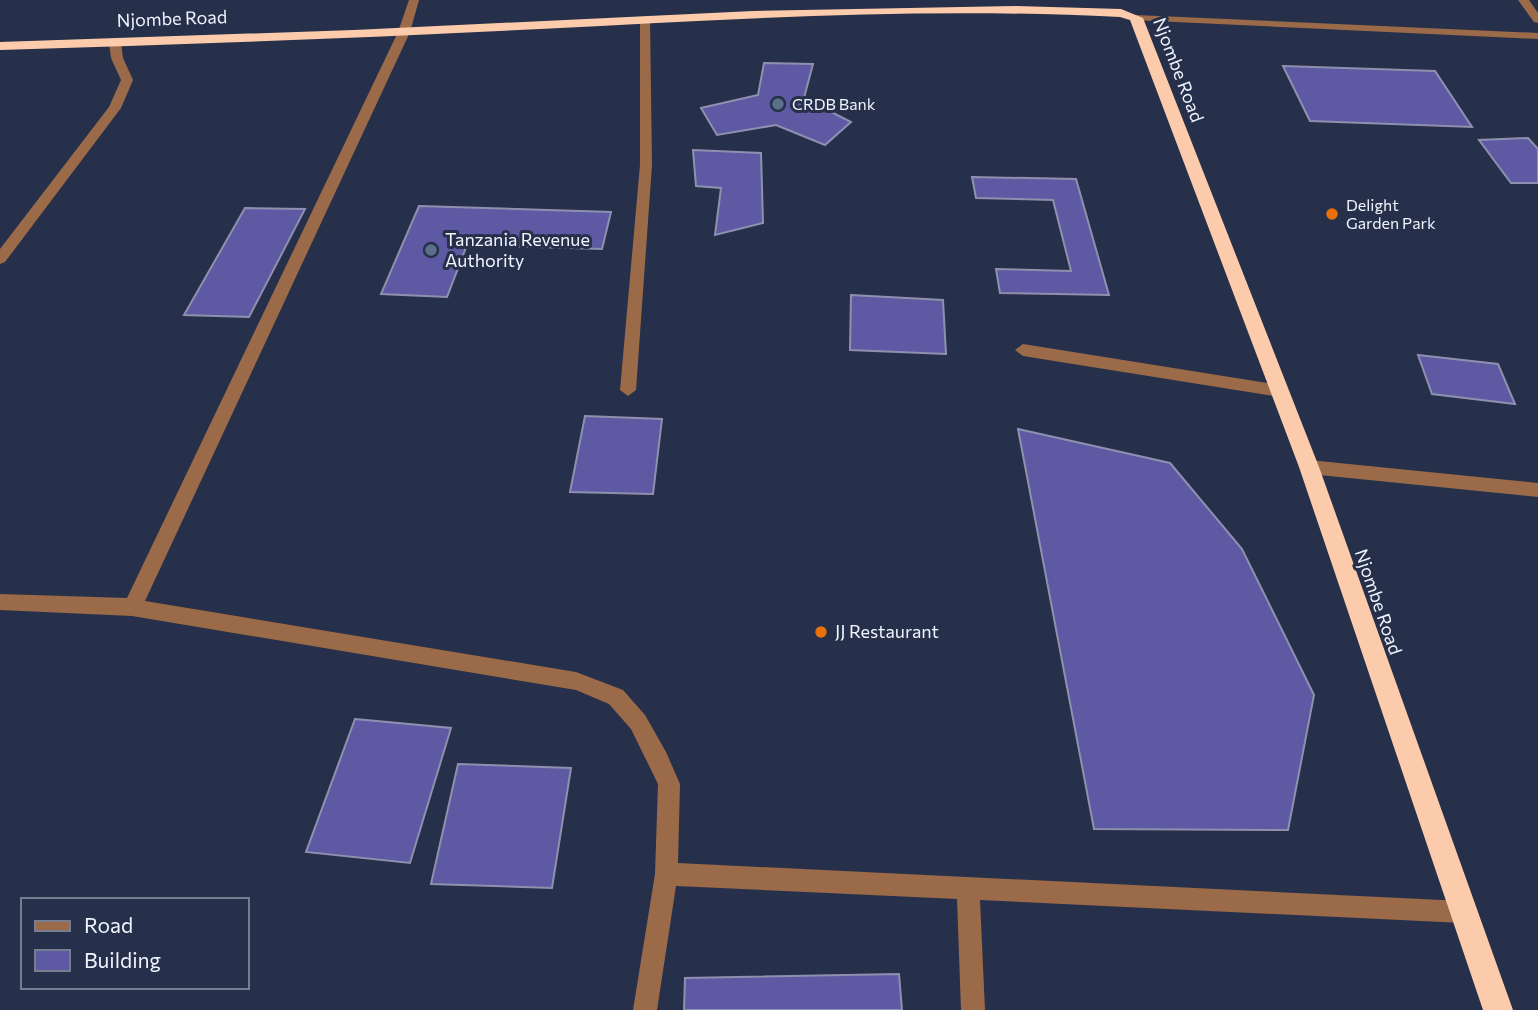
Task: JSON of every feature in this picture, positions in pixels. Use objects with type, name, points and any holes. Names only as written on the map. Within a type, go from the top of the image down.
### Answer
[{"type":"highway","name":"Njombe Road","points":[[0,46],[404,32],[981,4],[1121,13],[1136,18],[1309,467],[1498,1010]]},
{"type":"street","points":[[132,607],[404,32],[414,0]]},
{"type":"street","points":[[1523,0],[1538,20]]},
{"type":"street","points":[[1136,18],[1538,36]]},
{"type":"street","points":[[628,390],[646,165],[645,19]]},
{"type":"street","points":[[0,259],[115,108],[127,79],[117,58],[115,43]]},
{"type":"street","points":[[1023,350],[1280,391]]},
{"type":"street","points":[[1309,467],[1538,490]]},
{"type":"street","points":[[0,602],[132,607],[576,681],[616,697],[638,722],[659,759],[669,784],[666,874],[645,1010]]},
{"type":"street","points":[[666,874],[1463,912]]},
{"type":"street","points":[[968,890],[973,1010]]},
{"type":"building","points":[[764,63],[813,64],[804,98],[851,122],[825,145],[776,125],[717,135],[701,108],[758,95]]},
{"type":"building","points":[[1283,66],[1435,71],[1472,127],[1310,121]]},
{"type":"building","points":[[1528,138],[1538,149],[1538,183],[1511,183],[1479,140]]},
{"type":"building","points":[[693,150],[761,153],[763,223],[715,235],[721,188],[696,186]]},
{"type":"building","points":[[972,177],[1076,179],[1109,295],[1000,293],[996,269],[1071,271],[1053,200],[976,198]]},
{"type":"building","points":[[419,206],[611,212],[602,249],[467,245],[447,297],[381,294]]},
{"type":"building","points":[[245,208],[305,209],[249,317],[184,315]]},
{"type":"building","points":[[851,295],[943,300],[946,354],[850,350]]},
{"type":"building","points":[[1418,355],[1498,364],[1515,404],[1432,394]]},
{"type":"building","points":[[585,416],[662,419],[653,494],[570,492]]},
{"type":"building","points":[[1018,429],[1170,463],[1242,549],[1314,695],[1288,830],[1094,829]]},
{"type":"building","points":[[355,719],[451,728],[410,863],[306,852]]},
{"type":"building","points":[[458,764],[571,768],[552,888],[431,884]]},
{"type":"building","points":[[899,974],[902,1010],[684,1010],[685,978]]},
{"type":"place","name":"CRDB Bank","points":[[778,104]]},
{"type":"place","name":"Delight Garden Park","points":[[1332,214]]},
{"type":"place","name":"Tanzania Revenue Authority","points":[[431,250]]},
{"type":"place","name":"JJ Restaurant","points":[[821,632]]}]
